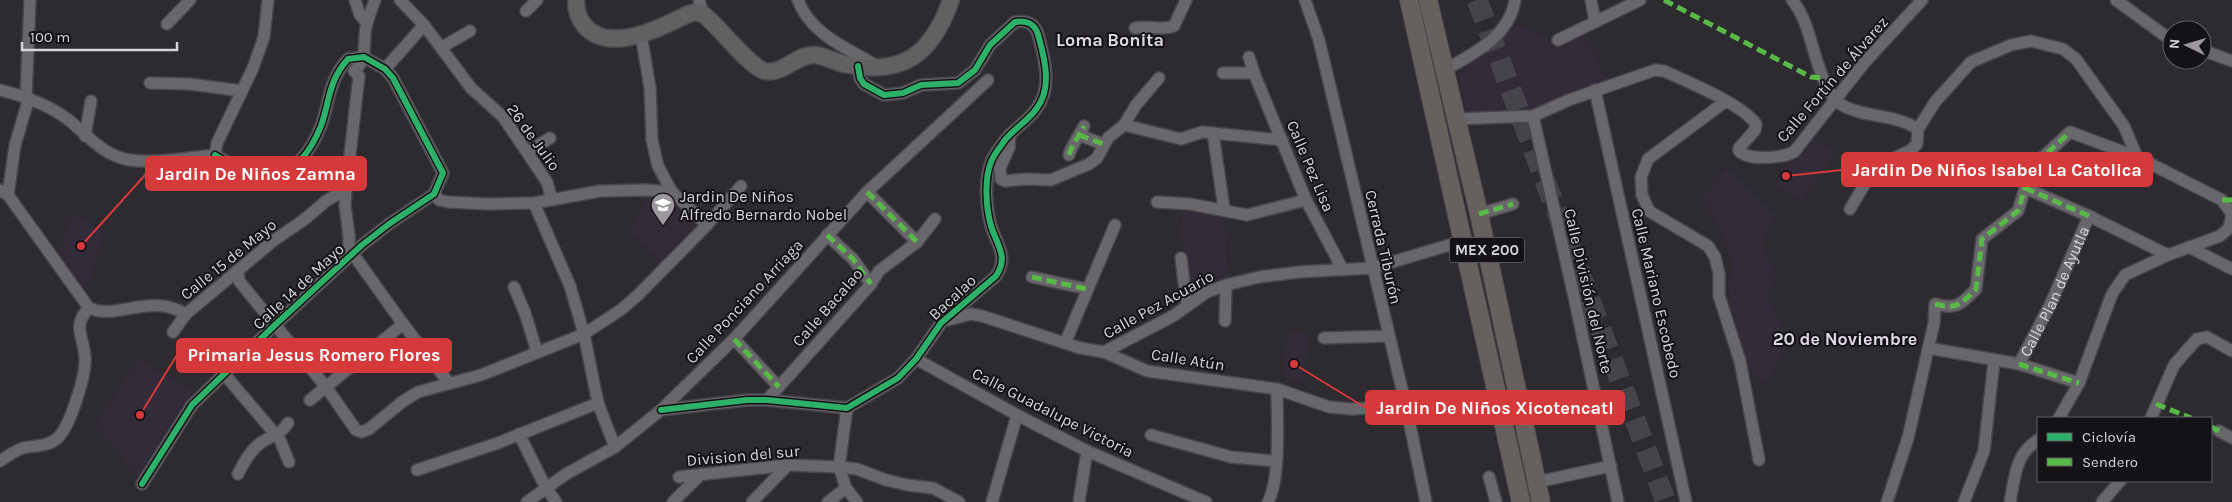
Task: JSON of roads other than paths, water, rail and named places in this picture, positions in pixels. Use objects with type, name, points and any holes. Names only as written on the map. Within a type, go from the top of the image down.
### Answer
[{"type":"main road","name":"MEX 200","points":[[1409,0],[1520,502]]},
{"type":"main road","name":"MEX 200","points":[[1428,0],[1479,214],[1541,502]]},
{"type":"street","points":[[0,461],[21,448],[46,445],[61,435],[83,377],[85,348],[79,328],[81,316],[89,308],[4,193],[28,97],[30,0]]},
{"type":"street","points":[[167,24],[190,0]]},
{"type":"street","points":[[215,155],[217,144],[253,68],[264,38],[268,0]]},
{"type":"street","points":[[355,0],[360,15],[367,23]]},
{"type":"street","points":[[375,0],[367,23],[364,58],[360,66],[354,71],[359,76],[345,206],[351,256],[449,383]]},
{"type":"street","name":"26 de Julio","points":[[400,0],[424,25],[481,99],[503,117],[547,182],[552,200]]},
{"type":"street","points":[[526,11],[536,0]]},
{"type":"street","points":[[576,0],[576,10],[589,31],[600,37],[614,39],[641,34],[696,12],[702,7],[754,65],[766,71],[778,69],[805,56],[816,55],[858,66],[897,65],[909,61],[920,53],[941,28],[952,0]]},
{"type":"street","points":[[798,0],[809,23],[824,35],[878,66]]},
{"type":"street","points":[[1135,28],[1144,26],[1161,30],[1174,26],[1178,22],[1186,0]]},
{"type":"street","name":"Cerrada Tiburón","points":[[1306,0],[1319,40],[1406,406],[1426,502]]},
{"type":"street","points":[[1446,70],[1483,48],[1512,14],[1515,0]]},
{"type":"street","points":[[1591,0],[1596,22]]},
{"type":"street","points":[[1558,40],[1640,0]]},
{"type":"street","points":[[1792,0],[1797,6],[1808,33],[1822,78],[1835,100],[1858,112],[1889,116],[1918,129]]},
{"type":"street","name":"Calle Fortín de Álvarez","points":[[1726,101],[1752,118],[1756,124],[1755,130],[1739,148],[1738,151],[1742,154],[1757,158],[1786,156],[1794,152],[1865,62],[1922,0]]},
{"type":"street","points":[[2116,0],[2162,34]]},
{"type":"street","name":"Bacalao","points":[[847,408],[898,378],[916,359],[941,323],[996,276],[1002,268],[1002,254],[988,208],[989,166],[1010,134],[1037,109],[1044,96],[1046,81],[1044,60],[1038,35],[1034,26],[1028,22],[1015,22],[990,45],[975,70],[958,83],[921,85],[895,95],[884,95],[864,84],[860,78],[858,66]]},
{"type":"street","points":[[385,69],[424,25]]},
{"type":"street","points":[[442,47],[470,30]]},
{"type":"street","points":[[641,34],[650,88],[652,140],[658,166],[672,192],[707,225]]},
{"type":"street","points":[[1850,209],[1869,177],[1882,164],[1911,150],[1917,144],[1918,129],[1936,102],[1971,62],[2011,45],[2032,42],[2063,49],[2076,59],[2124,126],[2137,157]]},
{"type":"street","points":[[2212,54],[2232,61]]},
{"type":"street","name":"Calle Pez Lisa","points":[[1249,57],[1306,200],[1343,270]]},
{"type":"street","points":[[0,90],[28,97],[56,112],[70,121],[100,148],[130,160],[215,155],[230,165],[250,172],[270,175],[287,172],[299,163],[312,144],[321,125],[332,81],[339,68],[348,59],[364,58],[385,69],[393,78],[443,173],[434,194],[439,200],[462,204],[534,203],[600,191],[645,190],[672,192]]},
{"type":"street","points":[[1457,119],[1533,116],[1595,90],[1655,70],[1664,71],[1726,101],[1648,159],[1641,177],[1642,195],[1649,211],[1708,246],[1715,257],[1719,274],[1720,296],[1740,361],[1759,460]]},
{"type":"street","points":[[1223,73],[1254,73]]},
{"type":"street","points":[[1010,134],[1009,148],[1000,168],[1002,179],[1005,181],[1052,180],[1089,164],[1097,158],[1103,144],[1124,125],[1136,104],[1159,78]]},
{"type":"street","name":"Calle Ponciano Arriaga","points":[[527,502],[566,474],[615,447],[661,410],[734,339],[867,192],[988,80]]},
{"type":"street","points":[[150,83],[190,84],[242,91]]},
{"type":"street","name":"Calle Mariano Escobedo","points":[[1595,90],[1686,502]]},
{"type":"street","points":[[85,136],[91,101]]},
{"type":"street","name":"Calle División del Norte","points":[[1533,116],[1618,502]]},
{"type":"street","points":[[1124,125],[1181,139],[1202,132],[1282,140]]},
{"type":"street","points":[[1069,155],[1073,141],[1082,130],[1103,144]]},
{"type":"street","points":[[1885,502],[1908,438],[1928,348],[1935,304],[1949,308],[1960,305],[1976,290],[1982,239],[2018,211],[2028,178],[2043,157],[2070,132],[2137,157],[2222,200],[2232,214],[2229,228],[2220,236],[2168,255],[2125,275],[2112,294],[2078,383],[2060,417]]},
{"type":"street","points":[[1213,133],[1224,210]]},
{"type":"street","points":[[528,152],[550,138]]},
{"type":"street","points":[[238,270],[239,280],[326,387],[356,430],[362,432],[369,430],[402,402],[418,392],[482,375],[584,334],[622,309],[639,294],[707,225],[741,186]]},
{"type":"street","points":[[2025,188],[2089,216],[2168,255]]},
{"type":"street","name":"Calle 15 de Mayo","points":[[89,308],[104,312],[152,305],[176,308],[186,314],[238,270],[326,201],[346,189]]},
{"type":"street","points":[[867,192],[917,242]]},
{"type":"street","name":"Calle 14 de Mayo","points":[[142,484],[192,405],[226,375],[275,325],[351,256],[389,224],[434,194]]},
{"type":"street","points":[[1157,202],[1190,204],[1247,215],[1306,200]]},
{"type":"street","points":[[534,203],[570,286],[584,334],[598,403],[615,447]]},
{"type":"street","points":[[1479,214],[1513,204]]},
{"type":"street","name":"Calle Plan de Ayutla","points":[[1928,348],[2019,364],[2050,304],[2089,216]]},
{"type":"street","name":"Calle Bacalao","points":[[767,400],[871,284],[879,271],[917,242],[935,219]]},
{"type":"street","points":[[1065,343],[1114,225]]},
{"type":"street","points":[[827,235],[853,259],[871,284]]},
{"type":"street","name":"Calle Pez Acuario","points":[[1104,352],[1173,316],[1208,292],[1226,285],[1289,274],[1372,268],[1463,241]]},
{"type":"street","points":[[2190,247],[2232,269]]},
{"type":"street","points":[[1181,258],[1187,306]]},
{"type":"street","points":[[1032,277],[1088,289]]},
{"type":"street","points":[[1225,321],[1226,285]]},
{"type":"street","points":[[514,287],[525,313],[537,352]]},
{"type":"street","points":[[173,332],[186,314]]},
{"type":"street","name":"Calle Atún","points":[[941,323],[971,314],[982,316],[1065,343],[1104,352],[1147,371],[1277,389],[1329,407],[1352,410],[1406,406]]},
{"type":"street","points":[[310,400],[403,324]]},
{"type":"street","points":[[1324,338],[1389,336]]},
{"type":"street","points":[[2151,417],[2174,365],[2197,338],[2207,337],[2232,351]]},
{"type":"street","points":[[734,339],[779,387]]},
{"type":"street","name":"Calle Guadalupe Victoria","points":[[916,359],[1087,451],[1206,502]]},
{"type":"street","points":[[1964,502],[1984,450],[1994,361]]},
{"type":"street","points":[[2019,364],[2078,383]]},
{"type":"street","points":[[226,375],[277,435],[289,462]]},
{"type":"street","points":[[1268,502],[1276,478],[1277,389]]},
{"type":"street","points":[[661,410],[747,400],[767,400],[847,408],[839,467],[846,488],[857,502]]},
{"type":"street","points":[[417,470],[498,443],[598,403]]},
{"type":"street","points":[[992,502],[1017,415]]},
{"type":"street","points":[[238,474],[246,457],[257,446],[277,435],[288,423]]},
{"type":"street","points":[[2219,431],[2232,438]]},
{"type":"street","points":[[519,434],[546,488],[556,502]]},
{"type":"street","points":[[1151,435],[1231,457],[1275,462]]},
{"type":"street","points":[[2010,502],[2017,464],[2027,447],[2037,441]]},
{"type":"street","points":[[1079,502],[1087,451]]},
{"type":"street","points":[[752,502],[788,465]]},
{"type":"street","name":"Division del sur","points":[[679,476],[788,465],[839,467],[857,469],[886,480],[907,485],[933,488],[959,502]]},
{"type":"street","points":[[1537,482],[1611,466]]},
{"type":"street","points":[[674,502],[700,474]]},
{"type":"street","points":[[1489,476],[1496,502]]},
{"type":"street","points":[[2102,502],[2119,482]]},
{"type":"street","points":[[828,502],[846,488]]},
{"type":"tunnel","points":[[1477,0],[1666,502]]},
{"type":"place","name":"Jardin De Niños Isabel La Catolica","points":[[1786,176]]},
{"type":"place","name":"Jardin De Niños Alfredo Bernardo Nobel","points":[[663,226]]},
{"type":"place","name":"Jardin De Niños Zamna","points":[[81,246]]},
{"type":"place","name":"Jardin De Niños Xicotencatl","points":[[1294,364]]},
{"type":"place","name":"Primaria Jesus Romero Flores","points":[[140,415]]},
{"type":"district","name":"Loma Bonita","points":[[1110,40]]},
{"type":"district","name":"20 de Noviembre","points":[[1845,339]]}]
